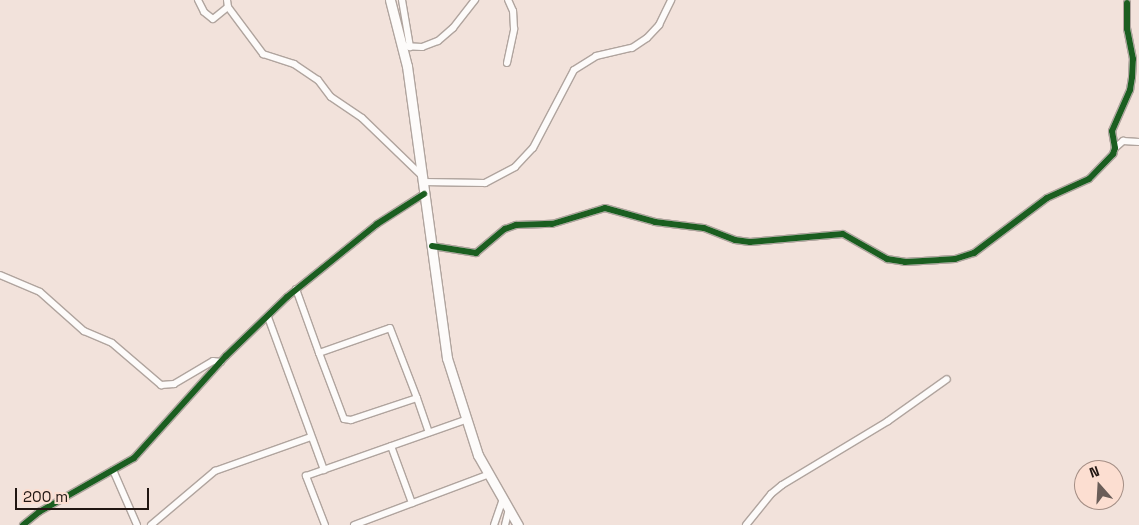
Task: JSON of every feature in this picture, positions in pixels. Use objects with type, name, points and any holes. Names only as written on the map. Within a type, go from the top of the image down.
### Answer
[{"type":"highway","points":[[390,0],[407,46],[424,194],[448,358],[465,420],[488,475],[518,525]]},
{"type":"street","points":[[198,0],[204,12],[213,19],[228,4],[263,54],[294,64],[318,80],[331,97],[362,118],[423,179],[485,183],[515,166],[533,148],[574,70],[596,56],[632,48],[648,38],[659,25],[671,0]]},
{"type":"street","points":[[402,0],[407,46],[427,45],[446,35],[475,0]]},
{"type":"street","points":[[507,63],[514,29],[513,12],[508,0]]},
{"type":"street","points":[[1115,148],[1112,131],[1130,90],[1133,59],[1127,29],[1127,3]]},
{"type":"street","points":[[432,246],[476,253],[498,234],[516,225],[552,224],[604,208],[655,222],[704,228],[735,240],[842,234],[887,258],[904,262],[955,259],[985,248],[1024,213],[1047,198],[1089,179],[1123,141],[1139,142]]},
{"type":"street","points":[[23,525],[39,512],[134,458],[153,440],[221,362],[296,289],[384,219],[424,194]]},
{"type":"street","points":[[0,275],[40,292],[84,331],[112,344],[161,385],[174,384],[214,361],[221,362]]},
{"type":"street","points":[[296,289],[344,419],[350,420],[417,398]]},
{"type":"street","points":[[268,316],[324,470]]},
{"type":"street","points":[[319,353],[390,328],[429,432]]},
{"type":"street","points":[[746,525],[771,494],[782,485],[888,421],[947,379]]},
{"type":"street","points":[[325,525],[306,476],[465,420]]},
{"type":"street","points":[[151,525],[215,471],[312,437]]},
{"type":"street","points":[[391,446],[412,503]]},
{"type":"street","points":[[113,470],[138,525]]},
{"type":"street","points":[[354,525],[488,475]]},
{"type":"street","points":[[494,525],[503,499]]},
{"type":"street","points":[[505,525],[508,508]]},
{"type":"cycle path","points":[[432,246],[476,253],[505,229],[516,225],[552,224],[605,208],[655,222],[704,228],[735,240],[750,242],[843,234],[887,259],[905,262],[955,259],[974,253],[1047,198],[1089,179],[1113,154],[1115,148],[1112,131],[1130,90],[1132,77],[1133,59],[1127,29],[1127,3]]},
{"type":"cycle path","points":[[23,525],[39,512],[134,458],[226,356],[287,297],[377,224],[424,194]]}]
